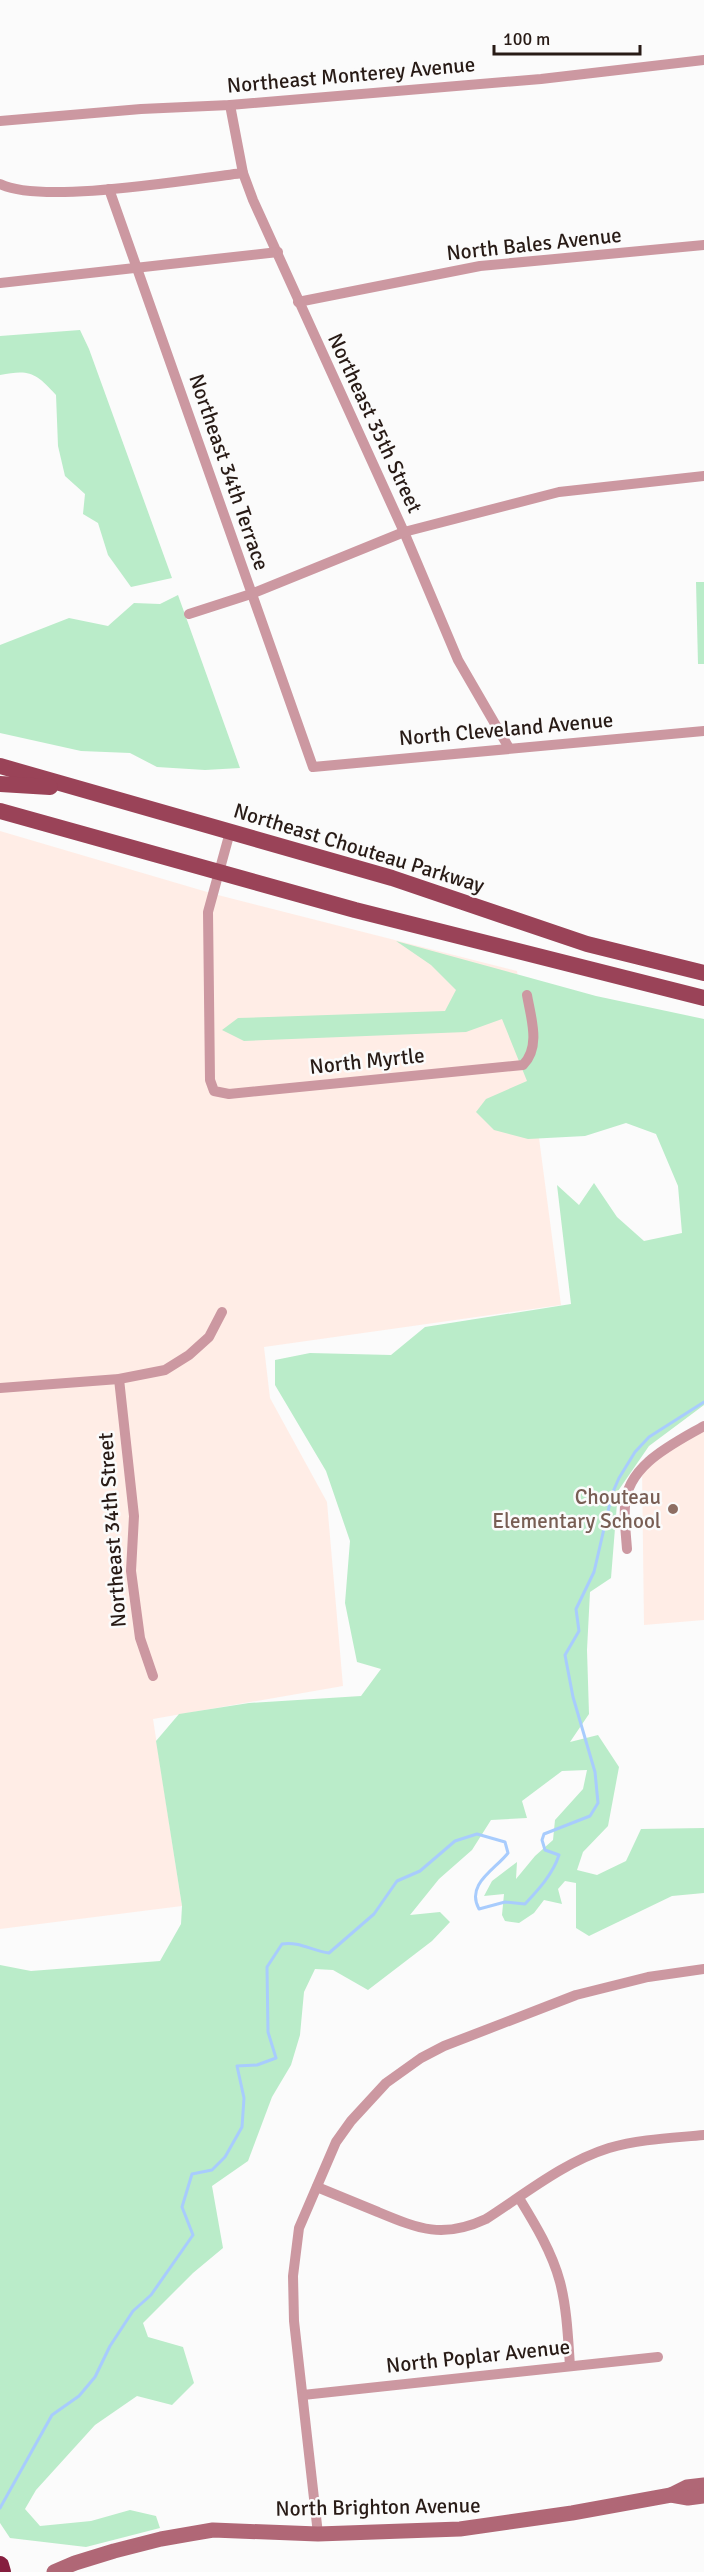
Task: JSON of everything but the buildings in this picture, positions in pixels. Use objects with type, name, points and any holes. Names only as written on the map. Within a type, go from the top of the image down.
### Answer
[{"type":"highway","points":[[0,2565],[3,2572]]},
{"type":"main road","name":"Northeast Chouteau Parkway","points":[[0,766],[393,878],[587,944],[704,973]]},
{"type":"main road","points":[[0,784],[72,787]]},
{"type":"main road","points":[[0,811],[219,870],[366,913],[704,998]]},
{"type":"main road","name":"North Brighton Avenue","points":[[54,2572],[114,2551],[193,2532],[235,2529],[318,2534],[460,2529],[572,2514],[670,2495],[687,2487],[704,2485]]},
{"type":"main road","name":"North Brighton Avenue","points":[[670,2495],[688,2498],[704,2496]]},
{"type":"street","name":"Northeast Monterey Avenue","points":[[0,121],[141,109],[230,105],[541,79],[704,60]]},
{"type":"street","name":"Northeast 35th Street","points":[[230,105],[243,173],[253,200],[404,532],[458,660],[509,748]]},
{"type":"street","points":[[0,184],[25,191],[109,189],[243,173]]},
{"type":"street","name":"Northeast 34th Terrace","points":[[109,189],[312,767]]},
{"type":"street","name":"North Bales Avenue","points":[[298,302],[480,266],[704,245]]},
{"type":"street","points":[[0,283],[278,252]]},
{"type":"street","points":[[189,614],[250,594],[404,532],[559,492],[704,476]]},
{"type":"street","name":"North Cleveland Avenue","points":[[312,767],[704,731]]},
{"type":"street","points":[[219,870],[230,832]]},
{"type":"street","name":"North Myrtle","points":[[219,870],[208,912],[210,1080],[214,1091],[229,1094],[523,1065],[531,1057],[533,1048],[526,995]]},
{"type":"street","points":[[0,1388],[119,1379],[165,1370],[189,1355],[209,1337],[222,1312]]},
{"type":"street","name":"Northeast 34th Street","points":[[119,1379],[134,1516],[131,1571],[140,1638],[153,1676]]},
{"type":"street","points":[[627,1548],[625,1505],[629,1488],[636,1474],[655,1457],[704,1426]]},
{"type":"street","points":[[318,2534],[294,2321],[293,2276],[299,2228],[336,2142],[351,2121],[386,2083],[421,2058],[507,2020],[576,1995],[648,1977],[704,1969]]},
{"type":"street","points":[[317,2187],[419,2229],[453,2230],[473,2225],[567,2166],[607,2149],[650,2139],[704,2135]]},
{"type":"street","points":[[519,2198],[539,2231],[560,2282],[570,2366]]},
{"type":"street","name":"North Poplar Avenue","points":[[303,2395],[658,2357]]},
{"type":"shaded area","points":[[0,831],[214,894],[517,971],[561,1305],[264,1347],[270,1398],[327,1502],[343,1686],[153,1719],[182,1906],[0,1929]]},
{"type":"shaded area","name":"Chouteau Elementary School","points":[[704,1428],[704,1620],[644,1625],[642,1468]]},
{"type":"green space","points":[[80,330],[89,349],[172,578],[131,587],[108,555],[98,523],[83,514],[85,494],[65,476],[58,446],[56,395],[32,374],[19,372],[0,375],[0,336]]},
{"type":"green space","points":[[696,582],[704,582],[704,664],[698,664]]},
{"type":"green space","points":[[178,595],[240,768],[205,770],[157,767],[130,753],[81,751],[0,733],[0,645],[69,618],[108,626],[134,603],[160,604]]},
{"type":"green space","points":[[396,941],[596,996],[704,1019],[704,1405],[649,1446],[618,1491],[611,1578],[590,1592],[587,1650],[589,1714],[570,1742],[598,1735],[619,1767],[608,1826],[583,1852],[577,1870],[597,1875],[626,1861],[641,1829],[704,1828],[704,1893],[672,1896],[589,1936],[576,1928],[576,1883],[565,1881],[558,1889],[562,1904],[544,1900],[534,1913],[519,1923],[505,1921],[502,1915],[504,1894],[484,1896],[492,1881],[517,1862],[516,1879],[535,1856],[553,1840],[555,1820],[583,1789],[587,1770],[562,1771],[522,1801],[527,1818],[491,1820],[472,1850],[439,1879],[410,1915],[440,1912],[450,1922],[432,1941],[368,1990],[333,1970],[315,1969],[304,1992],[300,2035],[291,2065],[272,2097],[248,2161],[212,2186],[223,2248],[193,2273],[143,2323],[148,2337],[183,2347],[194,2383],[172,2405],[137,2396],[95,2425],[36,2490],[25,2509],[40,2526],[91,2521],[130,2510],[156,2516],[160,2528],[86,2547],[10,2538],[0,2523],[0,1965],[31,1971],[160,1961],[181,1924],[182,1906],[156,1741],[179,1714],[249,1703],[361,1696],[381,1669],[357,1662],[345,1603],[350,1541],[326,1471],[275,1385],[275,1360],[310,1353],[391,1355],[425,1327],[571,1304],[557,1185],[579,1205],[594,1183],[617,1217],[644,1241],[682,1233],[678,1186],[656,1134],[626,1123],[585,1136],[528,1139],[494,1130],[476,1112],[486,1099],[527,1081],[502,1019],[466,1032],[244,1041],[222,1030],[238,1018],[445,1011],[456,990],[431,965]]},
{"type":"waterway","points":[[0,2508],[52,2415],[79,2396],[95,2377],[110,2346],[133,2311],[151,2295],[193,2235],[182,2207],[192,2174],[212,2170],[225,2157],[242,2127],[244,2098],[237,2066],[257,2065],[276,2058],[268,2032],[267,1967],[282,1944],[300,1945],[329,1953],[374,1914],[397,1881],[420,1871],[455,1841],[477,1834],[505,1842],[508,1853],[479,1885],[476,1892],[479,1909],[505,1902],[525,1904],[549,1875],[559,1855],[545,1850],[542,1840],[544,1834],[590,1816],[598,1803],[595,1772],[573,1697],[565,1655],[579,1631],[576,1609],[594,1572],[612,1494],[635,1452],[649,1437],[704,1402]]},
{"type":"place","name":"Chouteau Elementary School","points":[[673,1509]]}]
